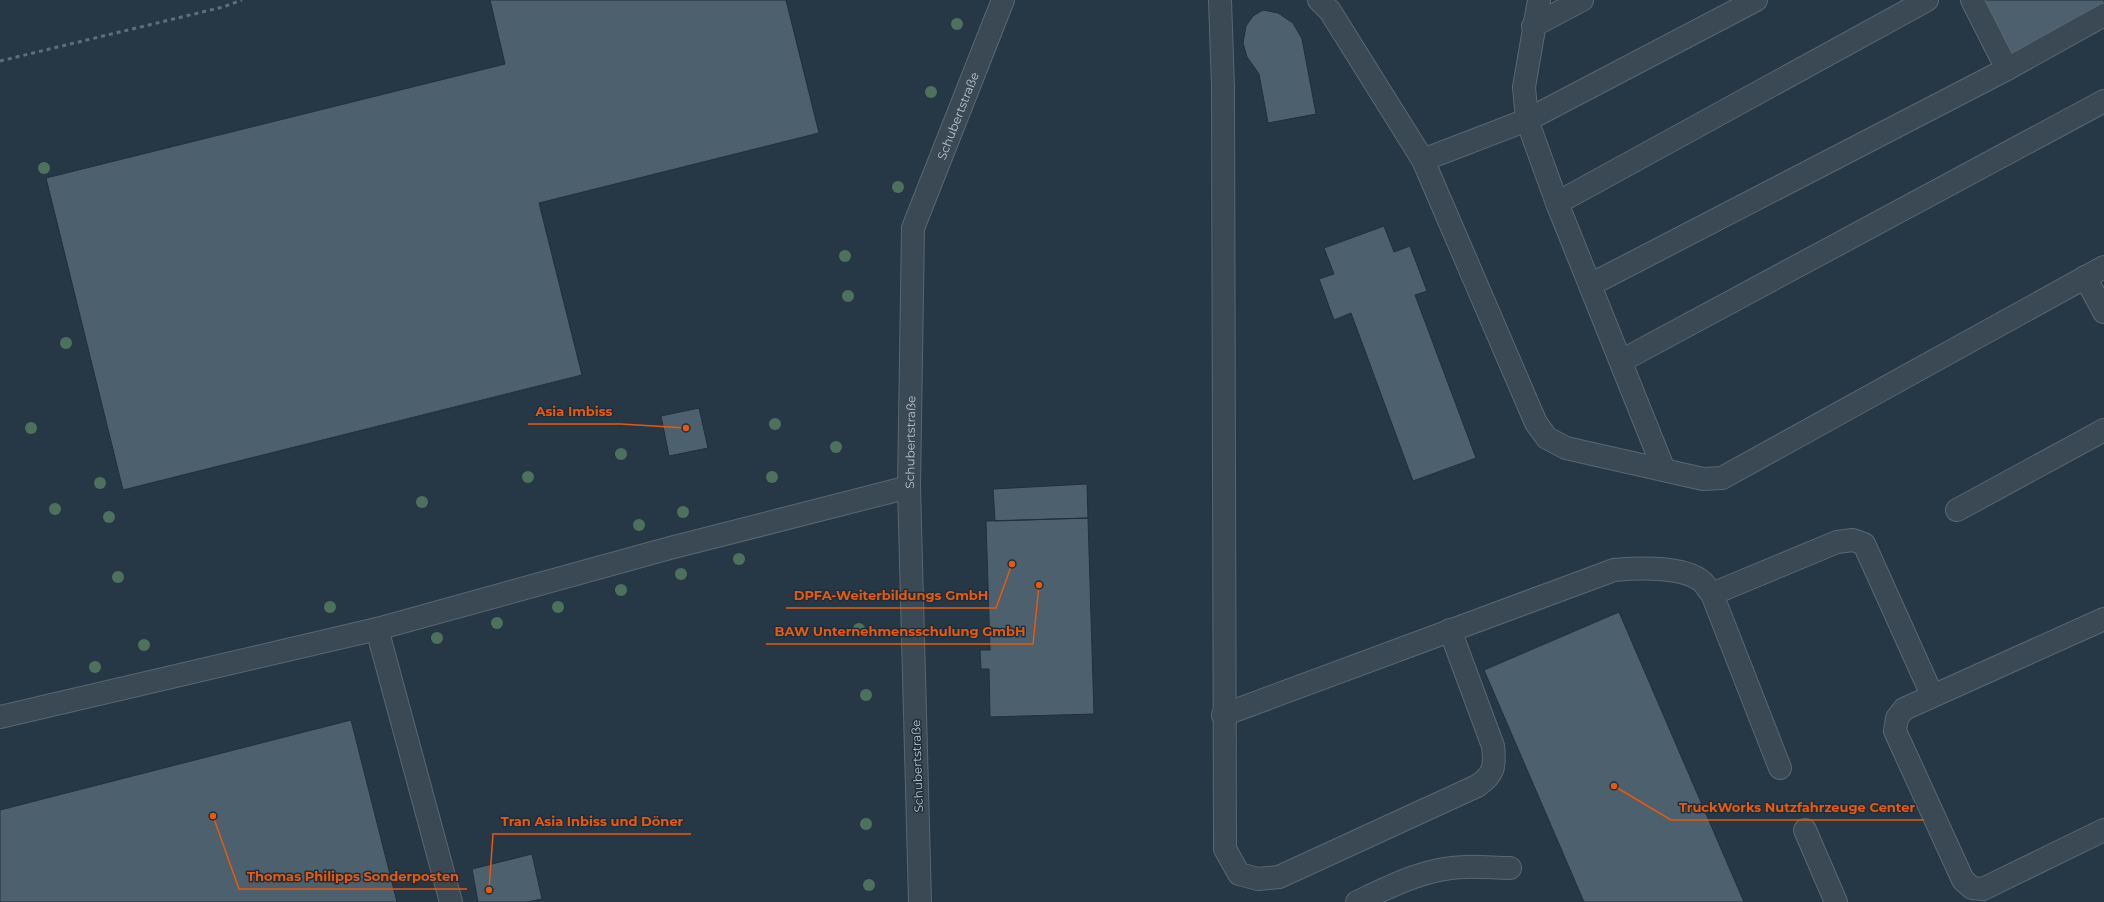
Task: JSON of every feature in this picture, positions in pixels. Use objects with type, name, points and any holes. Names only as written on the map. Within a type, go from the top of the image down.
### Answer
[{"type":"street","name":"Schubertstraße","points":[[920,902],[909,487],[912,228],[1003,0]]},
{"type":"street","points":[[1220,0],[1223,87],[1225,849],[1239,874],[1258,879],[1279,877],[1477,786],[1489,778],[1495,764],[1493,746],[1450,630]]},
{"type":"street","points":[[1319,0],[1330,11],[1423,160],[1536,423],[1548,438],[1566,448],[1703,479],[1722,478],[2095,272],[2104,312]]},
{"type":"street","points":[[1539,0],[1533,26],[1524,87],[1527,120],[1557,203],[1664,470]]},
{"type":"street","points":[[1533,26],[1582,0]]},
{"type":"street","points":[[1423,160],[1527,120],[1756,0]]},
{"type":"street","points":[[1557,203],[1927,0]]},
{"type":"street","points":[[1972,0],[2007,69]]},
{"type":"street","points":[[1590,285],[2007,69],[2104,15]]},
{"type":"street","points":[[1621,361],[2104,101]]},
{"type":"street","points":[[1957,510],[2104,430]]},
{"type":"street","points":[[0,717],[377,629],[670,548],[909,487]]},
{"type":"street","points":[[1712,594],[1837,542],[1853,540],[1864,544],[1932,695]]},
{"type":"street","points":[[1224,715],[1614,570],[1636,568],[1686,573],[1701,580],[1712,594],[1780,768]]},
{"type":"street","points":[[2104,619],[1932,695],[1904,709],[1897,718],[1896,731],[1963,880],[1972,888],[1983,889],[2104,830]]},
{"type":"street","points":[[377,629],[450,902]]},
{"type":"street","points":[[1805,830],[1836,902]]},
{"type":"street","points":[[1357,902],[1412,877],[1433,871],[1463,867],[1510,868]]},
{"type":"building","points":[[490,0],[786,0],[819,133],[539,203],[582,375],[123,490],[46,178],[505,64]]},
{"type":"building","points":[[1984,0],[2104,0],[2104,9],[2012,56]]},
{"type":"building","points":[[1263,10],[1278,13],[1293,23],[1302,39],[1316,114],[1268,123],[1259,74],[1247,57],[1243,43],[1246,26],[1253,16]]},
{"type":"building","points":[[1384,226],[1394,252],[1410,246],[1427,291],[1415,295],[1476,458],[1413,481],[1351,313],[1334,320],[1319,279],[1334,274],[1324,248]]},
{"type":"building","points":[[699,408],[708,448],[669,456],[661,416]]},
{"type":"building","points":[[1087,484],[1088,518],[995,521],[993,489]]},
{"type":"building","points":[[1088,518],[1094,714],[990,717],[989,669],[981,669],[980,650],[990,650],[986,521]]},
{"type":"building","points":[[1619,612],[1744,902],[1584,902],[1484,670]]},
{"type":"building","points":[[351,720],[397,902],[0,902],[0,810]]},
{"type":"building","points":[[532,854],[542,899],[527,902],[478,902],[472,869]]},
{"type":"railway","points":[[0,61],[223,7],[242,0]]},
{"type":"place","name":"Asia Imbiss","points":[[686,428]]},
{"type":"place","name":"DPFA-Weiterbildungs GmbH","points":[[1012,564]]},
{"type":"place","name":"BAW Unternehmensschulung GmbH","points":[[1039,585]]},
{"type":"place","name":"TruckWorks Nutzfahrzeuge Center","points":[[1614,786]]},
{"type":"place","name":"Thomas Philipps Sonderposten","points":[[213,816]]},
{"type":"place","name":"Tran Asia Inbiss und Döner","points":[[489,890]]}]
